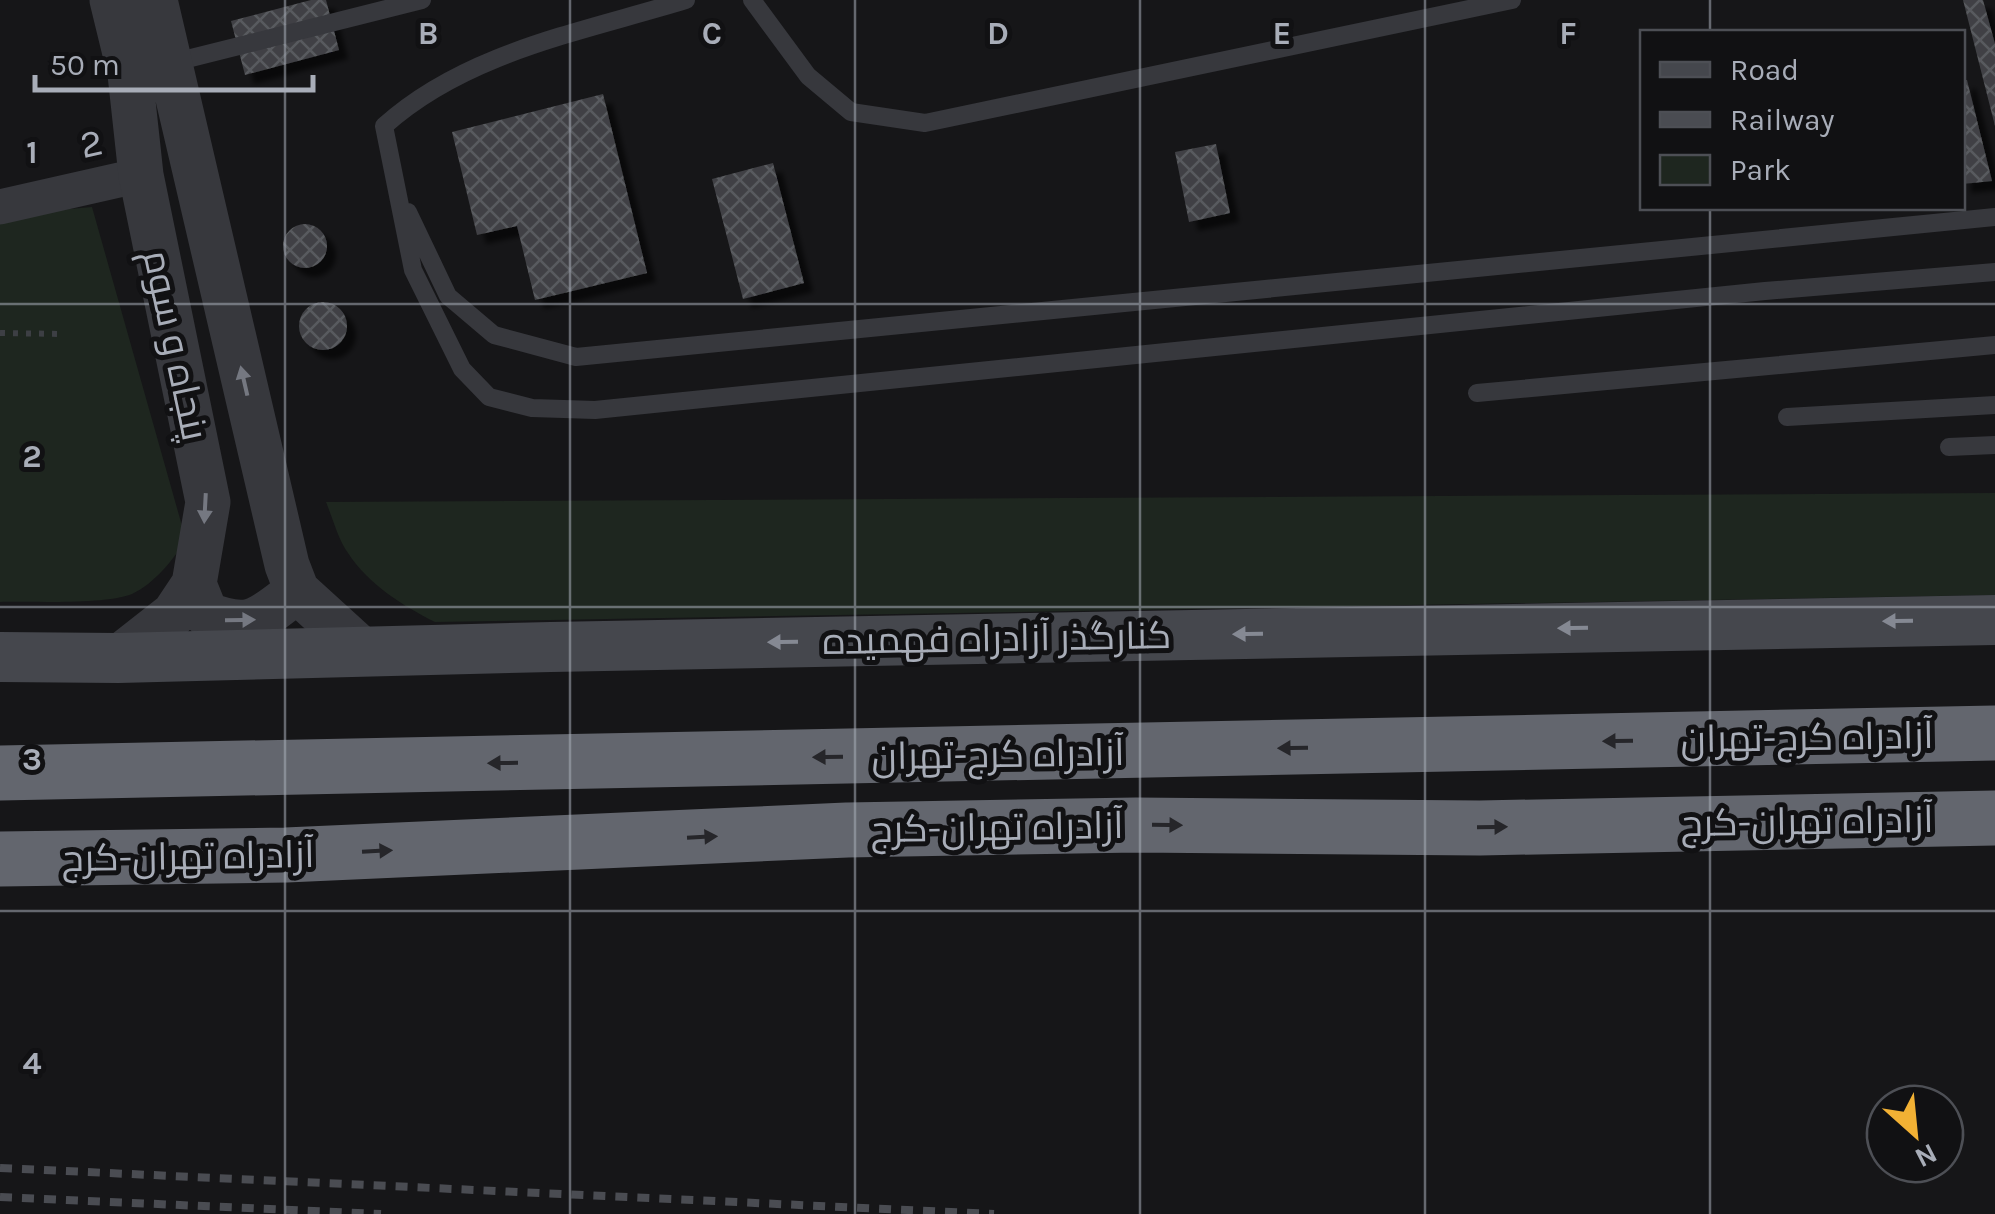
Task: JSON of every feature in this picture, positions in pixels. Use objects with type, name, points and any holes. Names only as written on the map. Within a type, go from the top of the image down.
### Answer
[{"type":"highway","name":"آزادراه کرج-تهران","points":[[0,774],[1995,734]]},
{"type":"highway","name":"آزادراه تهران-کرج","points":[[0,859],[286,855],[866,830],[1136,824],[1480,828],[1995,818]]},
{"type":"main road","name":"کنارگذر آزادراه فهمیده","points":[[0,657],[118,658],[1995,620]]},
{"type":"street","name":"پنجاه و سوم","points":[[112,0],[150,68],[297,591]]},
{"type":"street","name":"پنجاه و سوم","points":[[118,658],[174,614],[194,584],[208,502],[142,175],[155,0]]},
{"type":"street","name":"2","points":[[0,207],[142,175]]},
{"type":"street","points":[[194,584],[206,614],[232,624],[259,620],[297,591],[364,652]]},
{"type":"lane","points":[[150,68],[382,5],[422,0]]},
{"type":"lane","points":[[686,0],[481,63],[412,101],[384,126],[413,270],[462,369],[488,397],[532,408],[595,410],[1765,291],[1995,272]]},
{"type":"lane","points":[[752,0],[808,76],[851,112],[925,124],[1512,0]]},
{"type":"lane","points":[[395,185],[448,296],[494,335],[576,357],[1995,217]]},
{"type":"lane","points":[[1477,392],[1995,345]]},
{"type":"lane","points":[[1787,416],[1995,405]]},
{"type":"lane","points":[[1950,448],[1995,445]]},
{"type":"path","points":[[0,334],[64,334]]},
{"type":"green space","points":[[92,207],[186,540],[162,571],[132,594],[87,601],[0,602],[0,215]]},
{"type":"green space","points":[[1995,493],[1995,595],[435,622],[399,601],[356,564],[338,535],[326,502]]},
{"type":"building","points":[[311,0],[326,0],[339,50],[245,75],[231,21]]},
{"type":"building","points":[[1963,0],[1983,0],[1995,44],[1995,126]]},
{"type":"building","points":[[1965,80],[1967,80],[1992,181],[1965,184]]},
{"type":"building","points":[[603,94],[647,273],[535,300],[517,226],[477,235],[452,132]]},
{"type":"building","points":[[1216,144],[1230,213],[1189,222],[1175,152]]},
{"type":"building","points":[[773,163],[804,283],[743,299],[712,179]]},
{"type":"building","points":[[305,224],[320,231],[327,246],[320,261],[305,268],[290,261],[283,246],[290,231]]},
{"type":"building","points":[[323,302],[340,309],[347,326],[340,343],[323,350],[306,343],[299,326],[306,309]]},
{"type":"railway","points":[[0,1168],[994,1214]]},
{"type":"railway","points":[[0,1197],[381,1214]]}]
